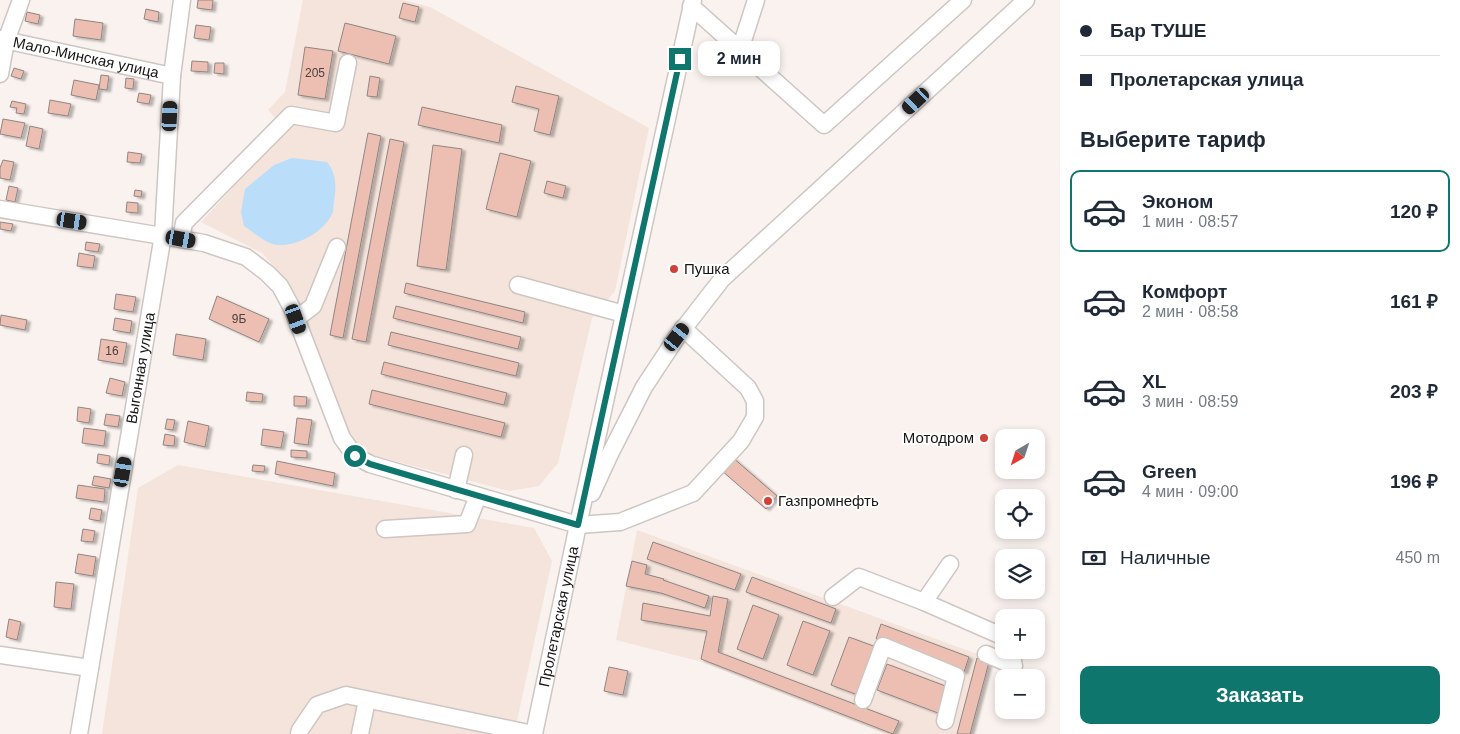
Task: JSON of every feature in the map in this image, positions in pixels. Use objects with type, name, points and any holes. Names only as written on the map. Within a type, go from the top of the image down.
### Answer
[{"type":"street","points":[[0,74],[3,40],[21,0]]},
{"type":"street","name":"Выгонная улица","points":[[79,734],[163,236],[172,76],[182,0]]},
{"type":"street","points":[[740,50],[756,0]]},
{"type":"street","points":[[692,3],[740,50],[824,125],[963,0]]},
{"type":"street","points":[[578,525],[609,456],[644,387],[684,328],[722,279],[1026,0]]},
{"type":"street","name":"Пролетарская улица","points":[[534,734],[692,3]]},
{"type":"street","name":"Мало-Минская улица","points":[[3,40],[172,76]]},
{"type":"street","points":[[181,239],[184,223],[291,115],[336,123],[348,64]]},
{"type":"street","points":[[0,209],[204,243],[246,257],[280,286],[296,319],[342,438],[355,456],[370,464],[578,525],[620,522],[693,493],[741,441],[755,418],[755,401],[748,388],[684,328]]},
{"type":"street","points":[[296,319],[312,306],[337,247]]},
{"type":"street","points":[[518,285],[624,314]]},
{"type":"street","points":[[456,490],[464,455]]},
{"type":"street","points":[[385,530],[467,524],[478,496]]},
{"type":"street","points":[[924,602],[950,564]]},
{"type":"street","points":[[833,597],[859,577],[924,602],[995,633]]},
{"type":"street","points":[[863,700],[883,646],[956,676],[944,721]]},
{"type":"street","points":[[986,654],[995,658]]},
{"type":"street","points":[[0,655],[90,668]]},
{"type":"street","points":[[998,659],[1014,666],[1012,659]]},
{"type":"street","points":[[298,734],[318,705],[346,695],[494,730],[534,734]]},
{"type":"street","points":[[360,734],[367,700]]},
{"type":"shaded area","points":[[303,0],[404,0],[430,7],[649,128],[615,291],[592,318],[558,463],[539,486],[509,491],[372,455],[353,442],[306,321],[288,282],[262,253],[201,222],[286,130],[268,110],[285,92]]},
{"type":"shaded area","points":[[178,465],[534,528],[552,561],[514,734],[102,734],[138,488]]},
{"type":"shaded area","points":[[637,530],[991,659],[972,734],[886,734],[702,662],[616,640]]},
{"type":"water","points":[[292,158],[327,162],[333,171],[335,181],[333,211],[323,227],[310,237],[286,245],[278,245],[264,240],[244,226],[241,212],[245,189],[274,165]]},
{"type":"building","points":[[198,0],[213,0],[212,10],[197,8]]},
{"type":"building","points":[[403,3],[419,7],[415,22],[399,18]]},
{"type":"building","points":[[146,9],[159,12],[158,22],[144,19]]},
{"type":"building","points":[[27,12],[40,15],[38,24],[25,21]]},
{"type":"building","points":[[75,19],[103,23],[101,40],[73,36]]},
{"type":"building","points":[[345,23],[396,36],[389,64],[338,51]]},
{"type":"building","points":[[196,25],[211,27],[209,40],[194,38]]},
{"type":"building","points":[[305,47],[333,51],[325,99],[298,95]]},
{"type":"building","points":[[192,61],[208,62],[208,72],[191,71]]},
{"type":"building","points":[[215,63],[224,63],[224,74],[214,73]]},
{"type":"building","points":[[14,68],[24,71],[21,79],[11,76]]},
{"type":"building","points":[[101,75],[109,76],[107,90],[99,89]]},
{"type":"building","points":[[370,76],[380,78],[377,97],[367,96]]},
{"type":"building","points":[[126,78],[134,79],[133,89],[125,88]]},
{"type":"building","points":[[74,80],[99,85],[96,100],[71,95]]},
{"type":"building","points":[[516,86],[559,96],[550,135],[534,131],[539,109],[512,102]]},
{"type":"building","points":[[139,93],[151,95],[149,104],[137,102]]},
{"type":"building","points":[[50,100],[71,104],[68,116],[48,113]]},
{"type":"building","points":[[12,101],[26,104],[24,114],[16,113],[17,108],[10,107]]},
{"type":"building","points":[[422,107],[502,125],[499,143],[418,125]]},
{"type":"building","points":[[3,119],[25,123],[21,138],[0,134]]},
{"type":"building","points":[[30,126],[43,129],[39,149],[26,146]]},
{"type":"building","points":[[368,133],[381,136],[343,338],[330,335]]},
{"type":"building","points":[[390,139],[404,142],[366,342],[352,339]]},
{"type":"building","points":[[433,145],[462,149],[446,270],[417,266]]},
{"type":"building","points":[[128,152],[142,154],[140,163],[127,162]]},
{"type":"building","points":[[500,153],[531,161],[517,217],[486,209]]},
{"type":"building","points":[[3,160],[14,162],[10,180],[0,178],[0,168]]},
{"type":"building","points":[[547,181],[566,186],[563,198],[544,193]]},
{"type":"building","points":[[9,186],[18,188],[15,202],[6,200]]},
{"type":"building","points":[[135,190],[142,191],[141,197],[134,196]]},
{"type":"building","points":[[127,202],[138,203],[138,213],[126,212]]},
{"type":"building","points":[[0,222],[13,224],[11,231],[0,229]]},
{"type":"building","points":[[86,242],[100,244],[98,252],[85,250]]},
{"type":"building","points":[[79,253],[95,256],[93,268],[77,266]]},
{"type":"building","points":[[406,283],[525,312],[523,323],[404,293]]},
{"type":"building","points":[[116,294],[136,297],[133,312],[114,309]]},
{"type":"building","points":[[217,296],[269,319],[259,342],[209,319]]},
{"type":"building","points":[[396,306],[521,337],[518,349],[393,318]]},
{"type":"building","points":[[1,315],[27,320],[25,330],[0,325]]},
{"type":"building","points":[[115,318],[132,321],[130,333],[113,330]]},
{"type":"building","points":[[391,332],[519,363],[516,376],[388,345]]},
{"type":"building","points":[[176,334],[206,339],[203,360],[173,355]]},
{"type":"building","points":[[101,339],[127,343],[123,364],[98,360]]},
{"type":"building","points":[[384,362],[507,393],[504,405],[381,374]]},
{"type":"building","points":[[110,378],[125,382],[122,396],[106,393]]},
{"type":"building","points":[[372,390],[505,423],[501,437],[369,404]]},
{"type":"building","points":[[247,392],[263,394],[262,402],[246,401]]},
{"type":"building","points":[[294,396],[307,397],[306,406],[294,406]]},
{"type":"building","points":[[78,407],[91,409],[89,423],[77,421]]},
{"type":"building","points":[[106,414],[120,416],[118,427],[104,425]]},
{"type":"building","points":[[297,418],[312,420],[308,445],[294,443]]},
{"type":"building","points":[[167,419],[175,420],[173,430],[165,429]]},
{"type":"building","points":[[188,421],[209,426],[205,447],[184,442]]},
{"type":"building","points":[[84,428],[106,431],[104,446],[82,443]]},
{"type":"building","points":[[263,429],[284,432],[281,448],[261,445]]},
{"type":"building","points":[[165,434],[175,436],[174,446],[163,445]]},
{"type":"building","points":[[291,450],[307,451],[307,458],[291,457]]},
{"type":"building","points":[[98,454],[110,456],[109,465],[97,463]]},
{"type":"building","points":[[732,457],[777,496],[766,509],[721,470]]},
{"type":"building","points":[[277,461],[335,473],[333,486],[275,474]]},
{"type":"building","points":[[253,465],[265,466],[264,472],[252,471]]},
{"type":"building","points":[[94,476],[111,479],[109,488],[92,485]]},
{"type":"building","points":[[78,485],[105,489],[104,502],[76,498]]},
{"type":"building","points":[[91,508],[102,510],[100,521],[89,519]]},
{"type":"building","points":[[83,529],[95,531],[93,542],[81,541]]},
{"type":"building","points":[[653,542],[741,574],[735,590],[647,559]]},
{"type":"building","points":[[78,554],[96,557],[93,576],[75,573]]},
{"type":"building","points":[[632,561],[647,565],[645,574],[709,596],[705,608],[661,593],[626,586]]},
{"type":"building","points":[[752,577],[836,609],[831,623],[746,592]]},
{"type":"building","points":[[56,582],[74,584],[71,609],[54,607]]},
{"type":"building","points":[[713,596],[728,599],[718,652],[899,721],[893,734],[701,659],[707,631],[641,620],[643,603],[710,616]]},
{"type":"building","points":[[753,605],[779,615],[763,659],[737,649]]},
{"type":"building","points":[[9,619],[21,622],[17,640],[6,637]]},
{"type":"building","points":[[803,621],[830,631],[813,675],[787,665]]},
{"type":"building","points":[[881,624],[969,657],[964,672],[876,639]]},
{"type":"building","points":[[849,637],[876,647],[858,695],[831,685]]},
{"type":"building","points":[[977,658],[989,662],[970,734],[957,734]]},
{"type":"building","points":[[887,664],[948,687],[938,713],[877,690]]},
{"type":"building","points":[[609,667],[628,671],[623,695],[604,691]]},
{"type":"place","name":"Пушка","points":[[674,269]]},
{"type":"place","name":"Мотодром","points":[[984,438]]},
{"type":"place","name":"Газпромнефть","points":[[768,501]]},
{"type":"route","points":[[355,456],[370,464],[578,525],[680,59]]}]
